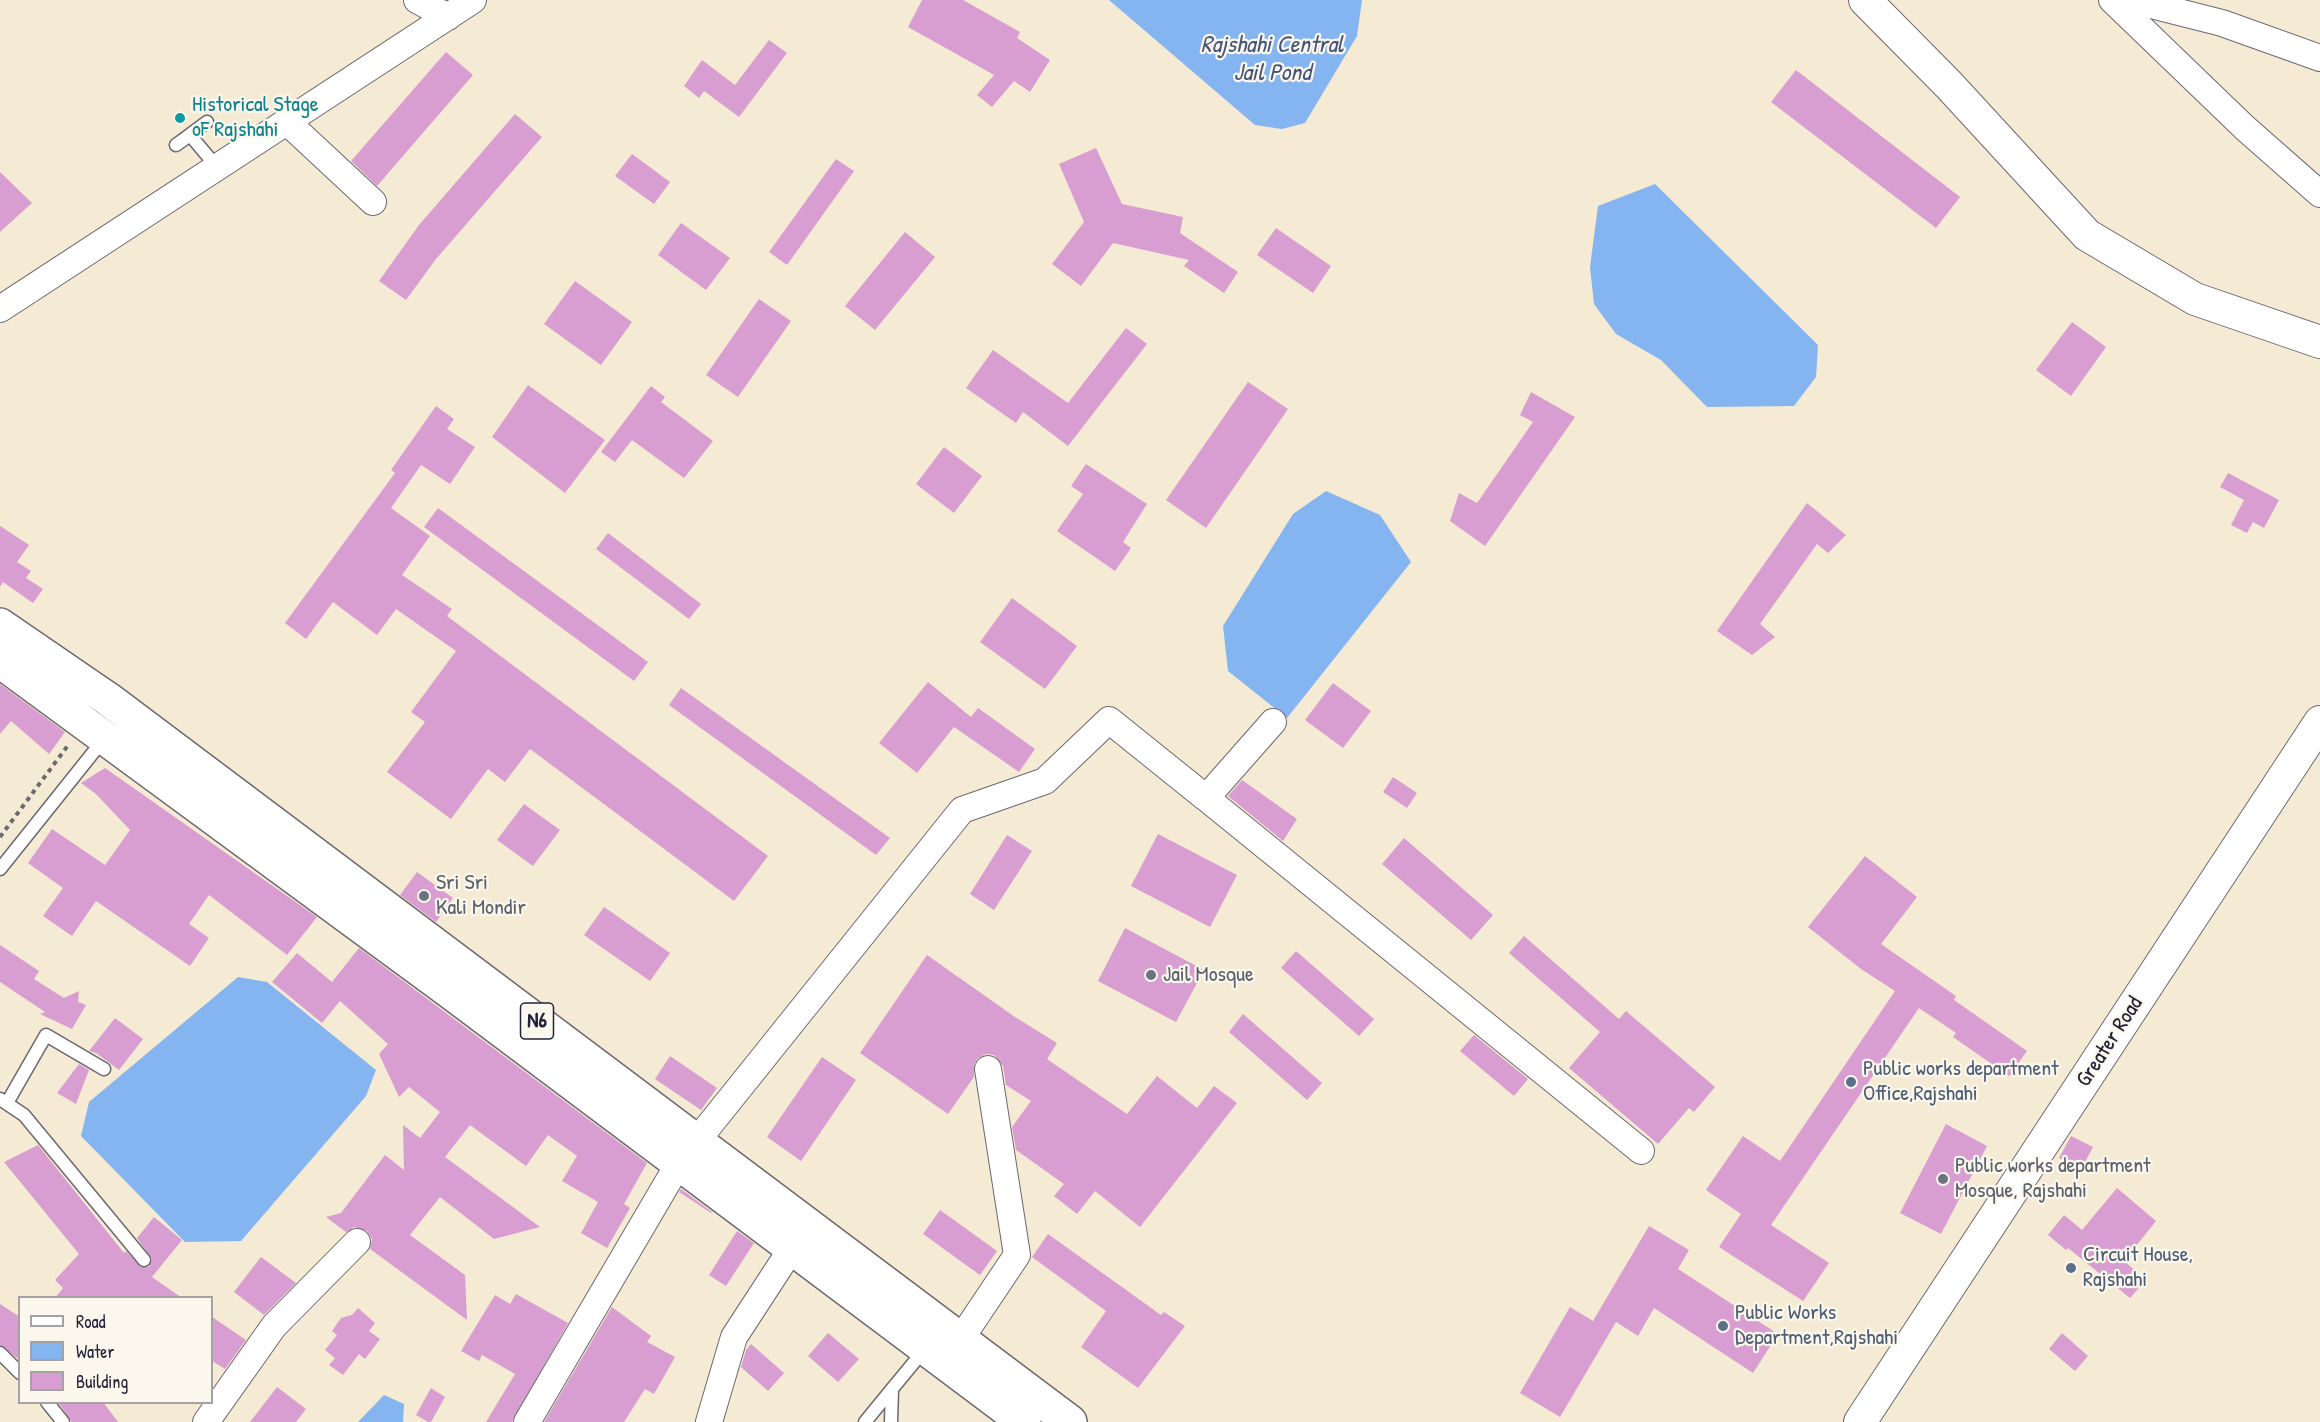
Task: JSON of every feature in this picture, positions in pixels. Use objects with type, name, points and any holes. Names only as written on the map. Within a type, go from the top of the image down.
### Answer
[{"type":"highway","name":"N6","points":[[0,625],[108,699],[688,1152],[792,1248],[1024,1422]]},
{"type":"highway","name":"N6","points":[[0,661],[94,731],[688,1152],[960,1340],[1070,1422]]},
{"type":"street","points":[[417,0],[448,17]]},
{"type":"street","points":[[0,309],[473,0]]},
{"type":"street","points":[[1865,0],[1949,85],[2087,235],[2195,299],[2320,342]]},
{"type":"street","points":[[2112,0],[2246,128],[2320,194]]},
{"type":"street","points":[[2131,0],[2222,23],[2320,58]]},
{"type":"street","points":[[286,121],[373,202]]},
{"type":"street","points":[[527,1422],[688,1152],[963,810],[1045,781],[1109,720],[1641,1151]]},
{"type":"street","points":[[1206,798],[1273,722]]},
{"type":"street","name":"Greater Road","points":[[1860,1422],[2320,722]]},
{"type":"street","points":[[960,1340],[1017,1254],[988,1069]]},
{"type":"street","points":[[206,1422],[274,1326],[357,1242]]},
{"type":"street","points":[[709,1422],[734,1337],[792,1248]]},
{"type":"lane","points":[[207,122],[176,145],[183,140],[190,135],[197,142],[216,166]]},
{"type":"lane","points":[[0,869],[94,731]]},
{"type":"lane","points":[[104,1070],[46,1035],[4,1101],[24,1115],[144,1260]]},
{"type":"lane","points":[[865,1422],[925,1349]]},
{"type":"lane","points":[[0,1353],[18,1371]]},
{"type":"lane","points":[[891,1422],[892,1389]]},
{"type":"lane","points":[[49,1404],[63,1422]]},
{"type":"path","points":[[0,837],[94,731]]},
{"type":"water","name":"Rajshahi Central Jail Pond","points":[[1109,0],[1362,0],[1357,36],[1305,123],[1282,129],[1255,125]]},
{"type":"water","points":[[1655,184],[1818,345],[1816,377],[1794,406],[1707,407],[1661,360],[1616,334],[1594,304],[1590,267],[1598,206]]},
{"type":"water","points":[[1326,491],[1380,515],[1411,562],[1287,718],[1228,671],[1223,626],[1293,514]]},
{"type":"water","points":[[238,977],[267,982],[376,1070],[366,1096],[241,1241],[185,1242],[81,1136],[89,1102]]},
{"type":"water","points":[[384,1395],[404,1404],[403,1422],[358,1422]]},
{"type":"building","points":[[922,0],[963,0],[1020,32],[1017,38],[1050,60],[1030,92],[1014,81],[992,107],[977,95],[994,75],[908,27]]},
{"type":"building","points":[[769,40],[787,53],[739,117],[704,91],[699,98],[684,86],[702,60],[735,85]]},
{"type":"building","points":[[446,52],[473,75],[377,186],[351,161]]},
{"type":"building","points":[[1796,70],[1960,197],[1936,228],[1771,102]]},
{"type":"building","points":[[515,114],[542,137],[436,259],[406,300],[379,281],[419,225]]},
{"type":"building","points":[[1096,148],[1122,204],[1183,217],[1180,233],[1238,272],[1224,293],[1184,266],[1189,260],[1113,243],[1081,286],[1052,264],[1084,222],[1059,164]]},
{"type":"building","points":[[632,154],[670,182],[654,204],[615,176]]},
{"type":"building","points":[[836,159],[854,171],[787,265],[769,252]]},
{"type":"building","points":[[0,172],[32,203],[0,232]]},
{"type":"building","points":[[681,223],[730,258],[706,290],[658,255]]},
{"type":"building","points":[[1276,228],[1331,266],[1313,293],[1257,255]]},
{"type":"building","points":[[905,232],[935,257],[875,330],[845,306]]},
{"type":"building","points":[[575,281],[632,322],[601,365],[544,324]]},
{"type":"building","points":[[759,299],[791,321],[738,397],[706,375]]},
{"type":"building","points":[[2072,322],[2106,347],[2071,396],[2036,370]]},
{"type":"building","points":[[1126,328],[1147,344],[1068,446],[1023,412],[1016,423],[966,388],[993,350],[1068,403]]},
{"type":"building","points":[[1248,382],[1288,409],[1206,528],[1166,500]]},
{"type":"building","points":[[528,385],[605,440],[565,493],[492,437]]},
{"type":"building","points":[[651,386],[665,397],[661,402],[713,441],[684,478],[632,440],[615,462],[601,452]]},
{"type":"building","points":[[1531,392],[1575,417],[1485,546],[1450,521],[1459,493],[1477,503],[1533,422],[1520,415]]},
{"type":"building","points":[[436,406],[454,419],[447,429],[475,447],[450,484],[421,465],[391,508],[430,536],[402,575],[452,609],[447,616],[768,856],[734,901],[530,749],[505,782],[488,769],[451,819],[387,772],[425,722],[411,712],[456,651],[396,609],[377,635],[333,602],[306,639],[285,623],[395,473],[391,470]]},
{"type":"building","points":[[944,447],[982,476],[954,513],[916,484]]},
{"type":"building","points":[[1086,464],[1147,504],[1123,542],[1131,548],[1115,571],[1057,531],[1083,494],[1071,486]]},
{"type":"building","points":[[2228,473],[2279,500],[2264,528],[2253,522],[2247,533],[2231,525],[2244,500],[2220,487]]},
{"type":"building","points":[[1807,503],[1846,535],[1828,553],[1817,544],[1760,624],[1775,637],[1752,655],[1717,631]]},
{"type":"building","points":[[438,508],[648,662],[634,681],[424,527]]},
{"type":"building","points":[[0,526],[29,545],[17,562],[31,571],[26,578],[43,589],[33,603],[3,582],[0,587]]},
{"type":"building","points":[[608,533],[701,604],[689,619],[596,549]]},
{"type":"building","points":[[1012,598],[1077,646],[1045,689],[980,642]]},
{"type":"building","points":[[928,682],[971,717],[978,708],[1035,749],[1019,772],[954,727],[917,773],[879,743]]},
{"type":"building","points":[[1333,683],[1371,711],[1343,748],[1305,720]]},
{"type":"building","points":[[0,684],[65,732],[49,754],[11,721],[0,734]]},
{"type":"building","points":[[681,688],[890,838],[876,855],[669,705]]},
{"type":"building","points":[[105,768],[317,917],[287,955],[209,895],[189,924],[209,938],[190,966],[96,901],[72,936],[43,916],[63,888],[28,863],[52,829],[105,865],[130,830],[96,794],[81,783]]},
{"type":"building","points":[[1393,777],[1417,793],[1407,808],[1383,792]]},
{"type":"building","points":[[1242,780],[1297,819],[1283,841],[1228,796]]},
{"type":"building","points":[[524,804],[560,830],[533,866],[497,840]]},
{"type":"building","points":[[1158,834],[1237,875],[1210,927],[1131,886]]},
{"type":"building","points":[[1007,835],[1032,851],[994,910],[970,894]]},
{"type":"building","points":[[1404,838],[1493,915],[1471,940],[1382,864]]},
{"type":"building","points":[[1865,856],[1917,897],[1881,944],[1956,996],[1954,1000],[2027,1051],[2009,1076],[1953,1037],[1956,1033],[1919,1008],[1771,1225],[1829,1263],[1803,1301],[1719,1247],[1741,1214],[1706,1190],[1743,1136],[1780,1161],[1895,991],[1861,969],[1808,927]]},
{"type":"building","name":"Sri Sri Kali Mondir","points":[[417,872],[453,898],[436,922],[400,895]]},
{"type":"building","points":[[604,907],[670,953],[650,981],[584,935]]},
{"type":"building","name":"Jail Mosque","points":[[1125,928],[1204,970],[1176,1022],[1098,981]]},
{"type":"building","points":[[1524,936],[1619,1019],[1626,1011],[1715,1087],[1694,1112],[1689,1108],[1658,1144],[1569,1068],[1600,1032],[1509,953]]},
{"type":"building","points":[[0,945],[39,971],[34,979],[64,998],[79,991],[78,1002],[86,1005],[72,1029],[40,1014],[45,1012],[0,982]]},
{"type":"building","points":[[359,948],[647,1163],[624,1204],[630,1208],[607,1248],[581,1233],[598,1202],[562,1181],[577,1156],[548,1135],[526,1166],[470,1125],[445,1157],[540,1227],[494,1239],[440,1197],[410,1235],[465,1275],[467,1320],[370,1249],[372,1239],[367,1231],[354,1227],[346,1232],[326,1217],[341,1213],[385,1155],[404,1170],[403,1125],[420,1138],[440,1112],[409,1087],[399,1097],[379,1054],[388,1044],[340,1001],[322,1023],[272,982],[297,953],[332,982]]},
{"type":"building","points":[[1296,951],[1374,1019],[1359,1036],[1281,968]]},
{"type":"building","points":[[927,955],[1015,1017],[1057,1043],[1047,1059],[1127,1114],[1157,1076],[1197,1108],[1214,1086],[1237,1103],[1140,1227],[1095,1191],[1077,1214],[1054,1196],[1064,1184],[1016,1150],[1012,1127],[1031,1101],[1006,1085],[1003,1066],[994,1055],[986,1054],[978,1058],[974,1064],[974,1077],[948,1114],[860,1053]]},
{"type":"building","points":[[1243,1014],[1322,1083],[1307,1100],[1229,1032]]},
{"type":"building","points":[[115,1018],[143,1039],[119,1070],[96,1053],[89,1051]]},
{"type":"building","points":[[1474,1035],[1528,1079],[1514,1096],[1460,1051]]},
{"type":"building","points":[[670,1056],[717,1088],[701,1110],[655,1079]]},
{"type":"building","points":[[822,1057],[856,1080],[801,1161],[767,1137]]},
{"type":"building","points":[[79,1064],[89,1070],[76,1104],[57,1093]]},
{"type":"building","name":"Public works department Mosque, Rajshahi","points":[[1946,1124],[1987,1146],[1941,1234],[1900,1213]]},
{"type":"building","points":[[2071,1136],[2093,1147],[2081,1170],[2059,1158]]},
{"type":"building","points":[[38,1145],[124,1253],[126,1251],[141,1267],[149,1267],[152,1259],[137,1238],[154,1217],[182,1240],[152,1277],[179,1296],[57,1296],[63,1288],[55,1280],[79,1254],[4,1162]]},
{"type":"building","points":[[2117,1188],[2156,1221],[2124,1261],[2146,1280],[2130,1298],[2068,1248],[2066,1250],[2048,1235],[2064,1215],[2082,1230]]},
{"type":"building","points":[[681,1189],[712,1212],[679,1192]]},
{"type":"building","points":[[940,1210],[997,1251],[980,1275],[923,1234]]},
{"type":"building","points":[[1649,1226],[1689,1250],[1678,1269],[1778,1334],[1753,1373],[1654,1308],[1638,1336],[1616,1322],[1560,1417],[1520,1393],[1570,1307],[1593,1321]]},
{"type":"building","points":[[737,1231],[754,1243],[726,1286],[709,1275]]},
{"type":"building","points":[[1048,1234],[1161,1315],[1164,1312],[1185,1326],[1138,1388],[1081,1347],[1106,1311],[1032,1257]]},
{"type":"building","points":[[261,1257],[296,1283],[264,1315],[234,1292]]},
{"type":"building","points":[[516,1294],[568,1323],[512,1422],[486,1422],[515,1374],[482,1355],[479,1361],[461,1351],[495,1295],[510,1304]]},
{"type":"building","points":[[0,1304],[18,1316],[18,1358],[0,1345]]},
{"type":"building","points":[[612,1307],[651,1336],[647,1342],[675,1357],[654,1394],[645,1389],[624,1422],[544,1422]]},
{"type":"building","points":[[358,1308],[375,1323],[369,1331],[380,1339],[365,1359],[359,1354],[343,1375],[329,1365],[335,1358],[325,1350],[337,1335],[332,1331],[341,1318],[352,1315]]},
{"type":"building","points":[[213,1318],[246,1340],[225,1369],[213,1362]]},
{"type":"building","points":[[828,1333],[859,1359],[838,1382],[808,1356]]},
{"type":"building","points":[[2062,1333],[2088,1356],[2075,1371],[2049,1349]]},
{"type":"building","points":[[751,1344],[784,1373],[768,1391],[741,1367],[746,1350]]},
{"type":"building","points":[[277,1387],[306,1409],[296,1422],[250,1422]]},
{"type":"building","points":[[431,1388],[445,1397],[431,1422],[428,1422],[416,1415]]},
{"type":"building","points":[[59,1404],[104,1404],[118,1422],[72,1422]]},
{"type":"place","name":"Historical Stage oF Rajshahi","points":[[180,118]]},
{"type":"place","name":"Sri Sri Kali Mondir","points":[[424,896]]},
{"type":"place","name":"Jail Mosque","points":[[1151,975]]},
{"type":"place","name":"Public works department Office,Rajshahi","points":[[1851,1082]]},
{"type":"place","name":"Public works department Mosque, Rajshahi","points":[[1943,1179]]},
{"type":"place","name":"Circuit House, Rajshahi","points":[[2071,1268]]},
{"type":"place","name":"Public Works Department,Rajshahi","points":[[1723,1326]]}]
